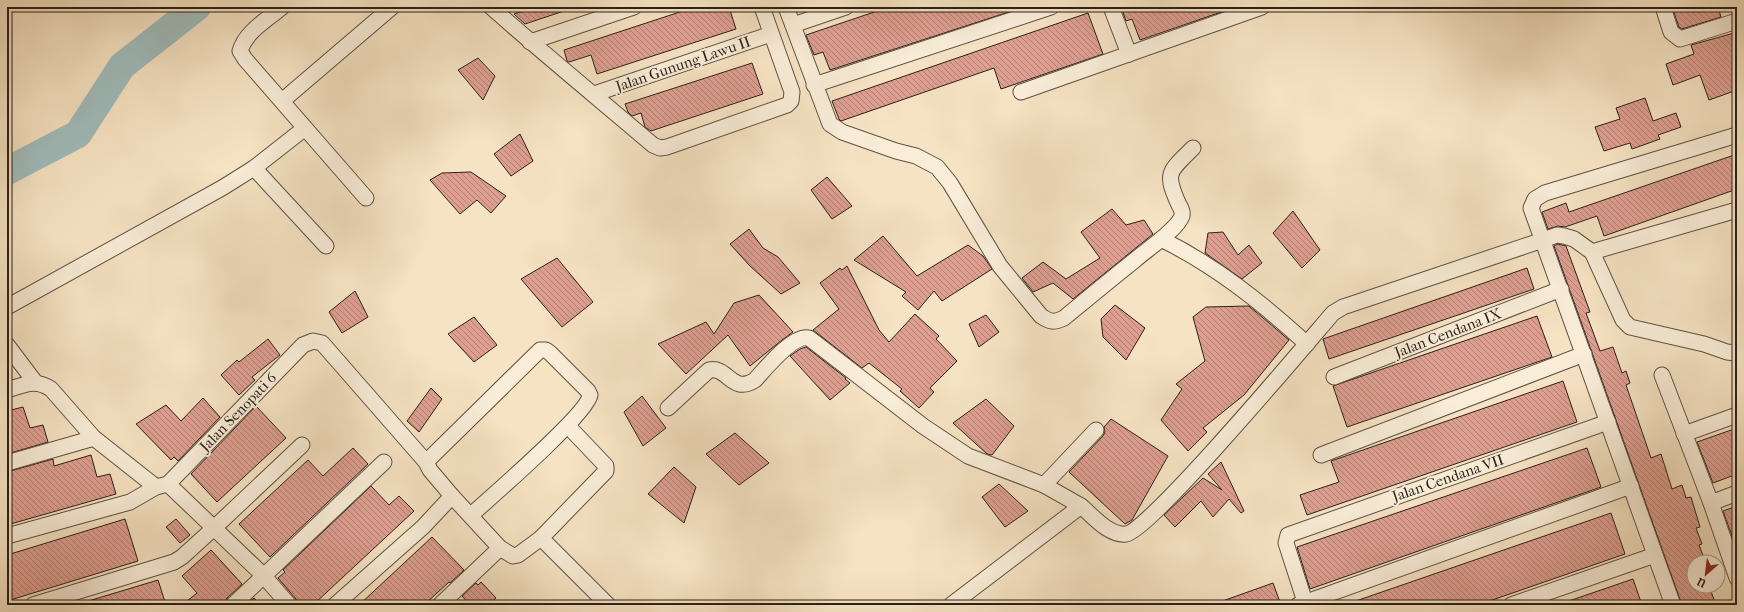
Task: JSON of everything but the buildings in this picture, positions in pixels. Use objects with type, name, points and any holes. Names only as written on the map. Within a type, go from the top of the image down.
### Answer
[{"type":"street","points":[[282,7],[250,33],[242,43],[240,51],[366,198]]},
{"type":"street","points":[[282,101],[392,7]]},
{"type":"street","points":[[491,7],[530,42],[594,94],[653,145],[660,148],[667,147],[787,105],[792,99],[792,92],[762,7]]},
{"type":"street","points":[[530,42],[634,7]]},
{"type":"street","points":[[786,7],[826,118],[835,128],[881,146],[923,159],[937,167],[950,183],[1000,266],[1041,316],[1047,320],[1054,322],[1064,318],[1161,239],[1177,224],[1182,214],[1171,184],[1171,172],[1193,148]]},
{"type":"street","points":[[793,25],[846,7]]},
{"type":"street","points":[[814,85],[1052,7]]},
{"type":"street","points":[[1111,7],[1129,54]]},
{"type":"street","points":[[1020,92],[1262,7]]},
{"type":"street","points":[[1663,7],[1671,32],[1680,39],[1737,21]]},
{"type":"street","name":"Jalan Gunung Lawu II","points":[[594,94],[771,34]]},
{"type":"street","points":[[7,307],[222,188],[254,168],[305,128]]},
{"type":"street","points":[[1673,605],[1561,289],[1532,212],[1532,205],[1537,197],[1737,135]]},
{"type":"street","points":[[254,168],[326,246]]},
{"type":"street","points":[[1592,252],[1737,210]]},
{"type":"street","points":[[668,408],[711,369],[720,372],[740,384],[748,384],[755,380],[792,343],[804,336],[815,341],[923,426],[968,456],[1044,485],[1081,506],[1110,531],[1124,535],[1130,534],[1142,525],[1190,476],[1333,313],[1343,307],[1543,240],[1557,236],[1564,236],[1574,239],[1592,252],[1624,320],[1630,328],[1704,344],[1727,352],[1737,353]]},
{"type":"street","points":[[1161,239],[1222,273],[1264,305],[1307,344]]},
{"type":"street","name":"Jalan Cendana IX","points":[[1334,377],[1561,289]]},
{"type":"street","name":"Jalan Senopati 6","points":[[7,536],[130,502],[162,485],[304,345],[313,341],[322,343],[426,462],[430,470],[452,496],[500,548]]},
{"type":"street","points":[[7,345],[36,382]]},
{"type":"street","points":[[426,462],[540,350],[546,350],[550,353],[590,393],[589,400],[568,426],[471,515]]},
{"type":"street","points":[[1321,455],[1584,354]]},
{"type":"street","points":[[1662,375],[1736,569]]},
{"type":"street","points":[[7,390],[36,382],[43,383],[51,388],[94,438],[162,485],[214,528],[263,575],[289,605]]},
{"type":"street","points":[[1684,434],[1737,414]]},
{"type":"street","name":"Jalan Cendana VII","points":[[1303,604],[1297,573],[1286,543],[1288,534],[1608,422]]},
{"type":"street","points":[[440,605],[500,548],[513,556],[518,555],[541,538],[606,471],[606,466],[568,426]]},
{"type":"street","points":[[1044,485],[1096,430]]},
{"type":"street","points":[[7,463],[94,438]]},
{"type":"street","points":[[33,605],[174,562],[182,557],[214,528],[302,445]]},
{"type":"street","points":[[233,605],[384,462]]},
{"type":"street","points":[[1303,604],[1631,486]]},
{"type":"street","points":[[1711,503],[1737,493]]},
{"type":"street","points":[[335,605],[423,527],[452,496]]},
{"type":"street","points":[[951,605],[1081,506]]},
{"type":"street","points":[[541,538],[608,605]]},
{"type":"street","points":[[1511,605],[1655,555]]},
{"type":"waterway","points":[[7,171],[78,134],[122,66],[197,7]]}]
